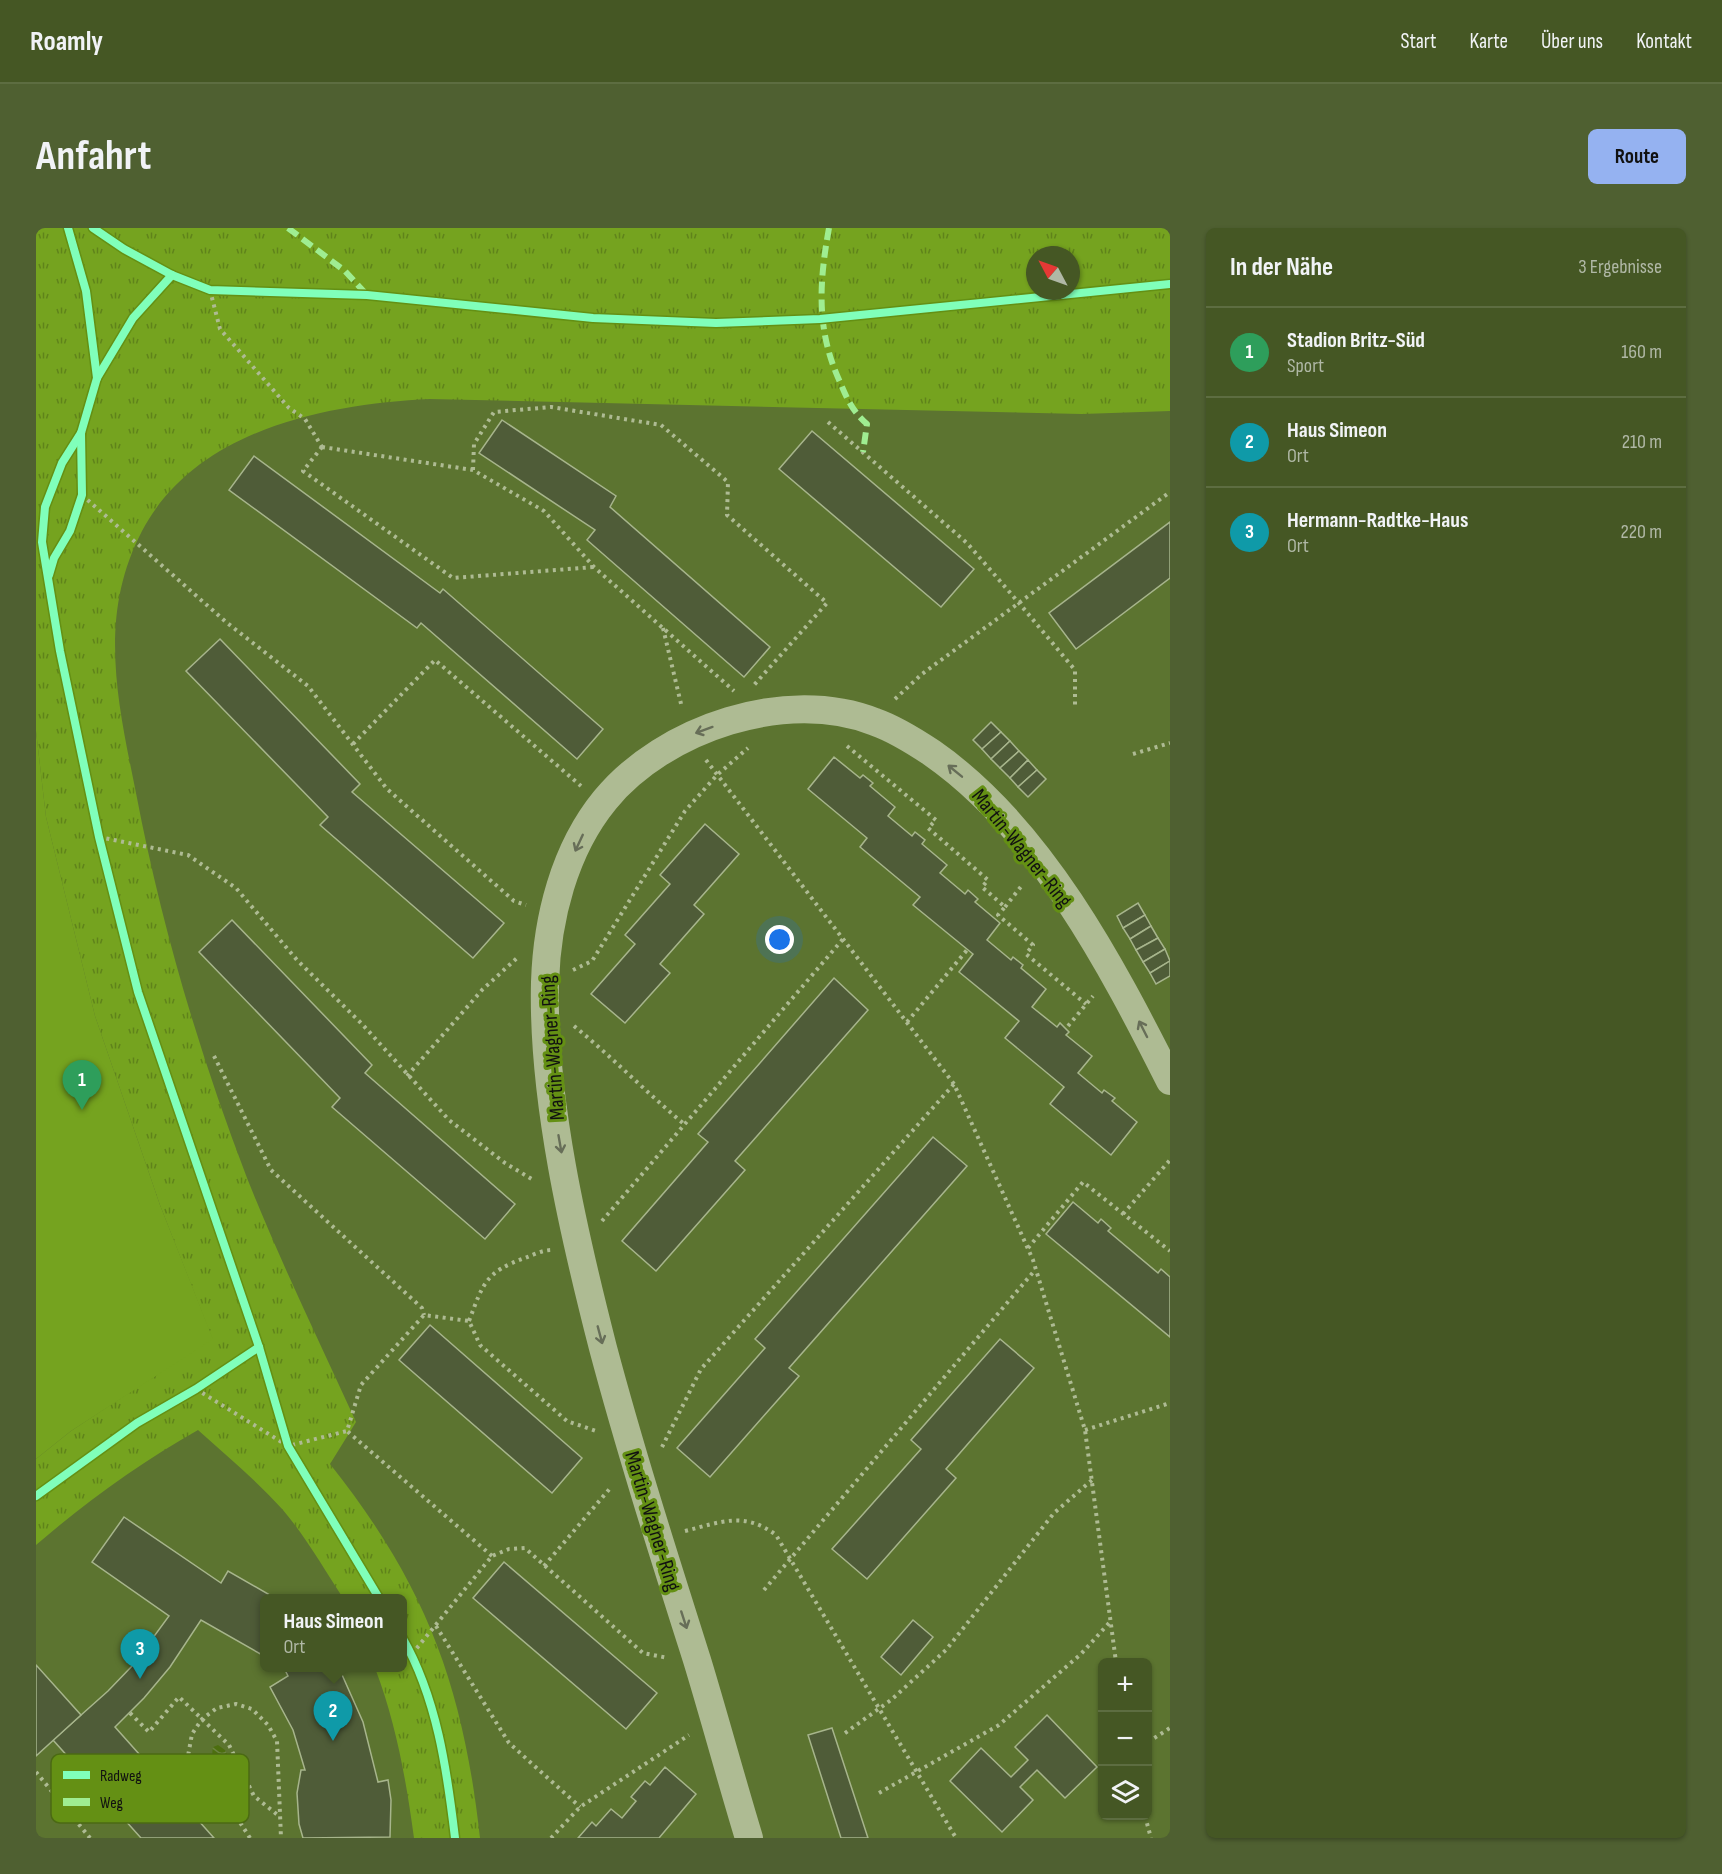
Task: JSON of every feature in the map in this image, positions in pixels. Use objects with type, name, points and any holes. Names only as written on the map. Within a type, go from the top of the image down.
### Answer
[{"type":"street","name":"Martin-Wagner-Ring","points":[[749,1838],[628,1442],[578,1251],[551,1093],[545,982],[550,928],[568,865],[582,834],[602,804],[631,773],[688,736],[751,706],[842,714],[872,720],[904,735],[934,754],[968,781],[998,811],[1044,867],[1117,980],[1170,1081]]},
{"type":"path","points":[[210,290],[220,329],[289,408],[305,419],[322,447]]},
{"type":"path","points":[[322,447],[472,470],[544,511],[594,567],[751,706],[827,603],[727,515],[728,482],[662,425],[551,407],[494,412],[474,444],[472,470]]},
{"type":"path","points":[[828,422],[967,543],[1019,603],[1075,670],[1075,708]]},
{"type":"path","points":[[322,447],[303,471],[453,578],[594,567]]},
{"type":"path","points":[[872,720],[922,674],[1170,492]]},
{"type":"path","points":[[82,495],[226,622],[308,686],[387,789],[514,901],[550,928],[482,990],[407,1076]]},
{"type":"path","points":[[663,628],[688,736],[954,1084],[1028,1248],[1085,1430],[1115,1658]]},
{"type":"path","points":[[353,744],[435,660],[602,804]]},
{"type":"path","points":[[842,714],[844,744],[936,820],[928,828],[988,880],[982,887],[1005,907],[996,916],[1033,945],[1026,954],[1086,1004]]},
{"type":"path","points":[[1133,754],[1170,743]]},
{"type":"path","points":[[545,982],[592,962],[685,811],[717,775],[750,746]]},
{"type":"path","points":[[99,837],[188,855],[236,888],[297,960],[362,1024],[407,1076],[450,1120],[504,1163],[569,1198]]},
{"type":"path","points":[[628,1442],[567,1421],[480,1346],[469,1321],[483,1284],[500,1267],[548,1250],[578,1251],[843,939]]},
{"type":"path","points":[[907,1023],[967,950]]},
{"type":"path","points":[[1068,1026],[1098,990],[1117,980]]},
{"type":"path","points":[[546,1022],[566,1019],[620,1064],[636,1083],[684,1124]]},
{"type":"path","points":[[214,1056],[271,1170],[422,1308],[424,1315]]},
{"type":"path","points":[[544,1566],[617,1479],[637,1471],[665,1443],[701,1369],[954,1084]]},
{"type":"path","points":[[1123,1214],[1170,1160]]},
{"type":"path","points":[[1028,1248],[1083,1182],[1170,1251]]},
{"type":"path","points":[[764,1590],[1036,1269]]},
{"type":"path","points":[[424,1315],[469,1321]]},
{"type":"path","points":[[347,1431],[361,1386],[424,1315]]},
{"type":"path","points":[[196,1389],[288,1446],[347,1431]]},
{"type":"path","points":[[1085,1430],[1170,1403]]},
{"type":"path","points":[[347,1431],[492,1556]]},
{"type":"path","points":[[845,1733],[879,1709],[946,1650],[1054,1513],[1092,1480]]},
{"type":"path","points":[[658,1538],[711,1525],[747,1520],[762,1524],[776,1535],[956,1838]]},
{"type":"path","points":[[412,1654],[492,1556],[509,1549],[525,1548],[643,1653],[698,1665]]},
{"type":"path","points":[[879,1793],[999,1725],[1081,1654],[1110,1622]]},
{"type":"path","points":[[436,1626],[508,1743],[580,1808]]},
{"type":"path","points":[[130,1713],[148,1732],[179,1697],[229,1745],[233,1754]]},
{"type":"path","points":[[189,1754],[192,1734],[202,1719],[217,1708],[236,1704],[252,1709],[268,1725],[276,1742],[281,1838]]},
{"type":"path","points":[[551,1838],[580,1808],[687,1736],[714,1722]]},
{"type":"path","points":[[1152,1739],[1170,1728]]},
{"type":"path","points":[[36,1772],[51,1790]]},
{"type":"path","points":[[249,1786],[254,1796],[279,1816]]},
{"type":"path","points":[[1146,1820],[1151,1838]]},
{"type":"path","points":[[78,1823],[90,1838]]},
{"type":"path","points":[[240,1823],[249,1838]]},
{"type":"green space","points":[[36,228],[1170,228],[1170,411],[1082,414],[430,399],[349,407],[307,416],[267,429],[229,446],[195,468],[166,496],[142,531],[128,563],[120,596],[116,628],[115,660],[118,693],[146,842],[169,939],[197,1036],[247,1178],[286,1270],[356,1422],[330,1464],[392,1552],[435,1639],[463,1732],[480,1838],[414,1838],[399,1752],[389,1709],[376,1672],[407,1672],[407,1594],[340,1594],[283,1510],[198,1430],[114,1483],[36,1545],[36,1459],[71,1431],[212,1338],[160,1205],[95,1016],[46,817],[36,731]]},
{"type":"green space","points":[[36,731],[46,817],[95,1016],[160,1205],[213,1339],[71,1431],[36,1459]]},
{"type":"water","points":[[218,1745],[227,1754],[212,1754],[213,1747]]},
{"type":"building","points":[[502,420],[616,496],[610,507],[770,647],[744,677],[587,540],[595,530],[479,453]]},
{"type":"building","points":[[812,431],[974,569],[941,607],[779,469]]},
{"type":"building","points":[[254,456],[440,593],[443,589],[603,729],[577,759],[421,623],[417,628],[229,490]]},
{"type":"building","points":[[1170,522],[1170,578],[1076,649],[1049,613]]},
{"type":"building","points":[[220,639],[360,784],[352,792],[504,923],[473,958],[320,825],[328,817],[186,671]]},
{"type":"building","points":[[991,722],[1001,732],[982,749],[973,740]]},
{"type":"building","points":[[1001,732],[1010,741],[991,759],[982,749]]},
{"type":"building","points":[[1010,741],[1019,751],[1000,768],[991,759]]},
{"type":"building","points":[[1019,751],[1028,760],[1010,778],[1000,768]]},
{"type":"building","points":[[834,757],[860,778],[863,775],[873,783],[870,786],[895,807],[888,816],[912,836],[915,832],[925,840],[922,844],[947,865],[940,873],[965,894],[968,890],[978,899],[975,902],[1000,923],[987,940],[1011,960],[1013,957],[1023,965],[1021,968],[1046,989],[1032,1007],[1057,1027],[1060,1023],[1069,1032],[1066,1035],[1092,1056],[1078,1073],[1102,1093],[1104,1090],[1115,1098],[1112,1101],[1137,1122],[1111,1155],[1050,1104],[1064,1087],[1005,1038],[1019,1021],[959,972],[973,954],[913,905],[920,897],[860,847],[867,838],[808,789]]},
{"type":"building","points":[[1028,760],[1037,770],[1018,787],[1010,778]]},
{"type":"building","points":[[1037,770],[1046,779],[1028,797],[1018,787]]},
{"type":"building","points":[[705,824],[739,854],[694,905],[704,914],[660,964],[670,973],[625,1023],[591,994],[635,944],[625,935],[670,884],[660,875]]},
{"type":"building","points":[[1138,903],[1145,915],[1123,928],[1117,916]]},
{"type":"building","points":[[1145,915],[1151,926],[1130,939],[1123,928]]},
{"type":"building","points":[[232,920],[372,1065],[365,1073],[515,1204],[485,1239],[332,1107],[340,1098],[199,952]]},
{"type":"building","points":[[1151,926],[1158,938],[1136,950],[1130,939]]},
{"type":"building","points":[[1158,938],[1165,949],[1143,962],[1136,950]]},
{"type":"building","points":[[1165,949],[1170,961],[1150,973],[1143,962]]},
{"type":"building","points":[[1170,961],[1170,976],[1156,984],[1150,973]]},
{"type":"building","points":[[834,978],[868,1010],[735,1161],[745,1170],[656,1271],[622,1241],[708,1142],[698,1134]]},
{"type":"building","points":[[933,1137],[967,1166],[789,1368],[799,1376],[710,1477],[677,1448],[765,1348],[755,1339]]},
{"type":"building","points":[[1073,1202],[1098,1223],[1101,1219],[1111,1228],[1108,1231],[1158,1273],[1161,1269],[1170,1277],[1170,1337],[1046,1234]]},
{"type":"building","points":[[430,1325],[582,1458],[552,1493],[399,1360]]},
{"type":"building","points":[[1000,1339],[1034,1368],[946,1469],[956,1478],[867,1579],[832,1549],[921,1449],[911,1440]]},
{"type":"building","points":[[124,1517],[221,1583],[228,1571],[268,1594],[260,1594],[260,1654],[201,1620],[170,1667],[115,1727],[139,1754],[66,1754],[53,1740],[108,1691],[133,1665],[169,1616],[92,1562]]},
{"type":"building","points":[[504,1562],[657,1693],[626,1729],[473,1598]]},
{"type":"building","points":[[913,1620],[933,1637],[901,1675],[881,1657]]},
{"type":"building","points":[[36,1665],[81,1715],[36,1756]]},
{"type":"building","points":[[286,1672],[341,1672],[363,1722],[378,1782],[388,1780],[391,1800],[390,1837],[303,1838],[299,1824],[297,1793],[301,1770],[305,1770],[293,1730],[270,1687],[288,1676]]},
{"type":"building","points":[[1047,1715],[1097,1767],[1065,1798],[1037,1770],[1020,1787],[1033,1800],[1002,1832],[950,1781],[981,1748],[1011,1777],[1028,1760],[1015,1747]]},
{"type":"building","points":[[832,1728],[868,1838],[841,1838],[808,1735]]},
{"type":"building","points":[[665,1767],[696,1794],[659,1838],[578,1838],[592,1822],[596,1826],[611,1809],[622,1818],[636,1801],[631,1797],[645,1781],[650,1785]]},
{"type":"building","points":[[128,1823],[201,1823],[214,1838],[141,1838]]},
{"type":"marked path","points":[[288,228],[345,271],[367,295]]},
{"type":"marked path","points":[[829,228],[823,268],[823,325],[832,363],[848,400],[867,424],[863,452]]},
{"type":"cycle path","points":[[68,228],[86,291],[97,378]]},
{"type":"cycle path","points":[[93,228],[124,249],[172,275],[210,290],[367,295],[593,318],[716,323],[820,319],[1170,284]]},
{"type":"cycle path","points":[[49,575],[54,558],[70,531],[82,495],[81,433],[97,378],[133,318],[172,275]]},
{"type":"cycle path","points":[[81,433],[62,463],[45,507],[42,542],[60,651],[99,837],[138,992],[259,1347],[288,1446],[377,1594]]},
{"type":"cycle path","points":[[36,1496],[137,1423],[196,1389],[259,1347]]},
{"type":"cycle path","points":[[407,1647],[424,1685],[439,1735],[455,1838]]},
{"type":"place","name":"Stadion Britz-Süd","points":[[82,1110]]},
{"type":"place","name":"Hermann-Radtke-Haus","points":[[140,1679]]},
{"type":"place","name":"Haus Simeon","points":[[333,1741]]}]
